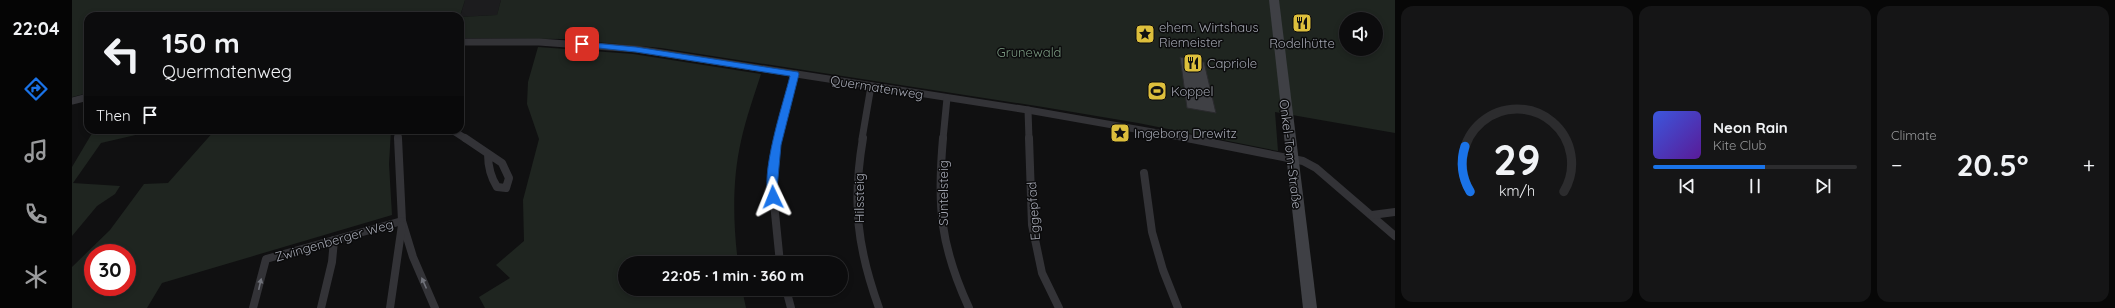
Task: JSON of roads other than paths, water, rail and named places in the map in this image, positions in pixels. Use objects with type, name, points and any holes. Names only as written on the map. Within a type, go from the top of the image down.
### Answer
[{"type":"main road","name":"Onkel-Tom-Straße","points":[[1274,0],[1291,159],[1310,308]]},
{"type":"street","name":"Quermatenweg","points":[[464,42],[539,42],[636,49],[1028,110],[1153,132],[1291,159],[1311,164],[1395,236]]},
{"type":"street","points":[[779,256],[772,183],[776,145],[795,74]]},
{"type":"street","name":"Hilssteig","points":[[871,86],[856,189],[860,236],[872,290],[879,308]]},
{"type":"street","points":[[72,101],[84,98]]},
{"type":"street","name":"Süntelsteig","points":[[947,98],[941,179],[942,226],[953,273],[969,308]]},
{"type":"street","name":"Eggepfad","points":[[1028,110],[1032,225],[1042,272],[1059,308]]},
{"type":"street","points":[[390,308],[402,221],[398,134]]},
{"type":"street","points":[[458,134],[488,154]]},
{"type":"street","points":[[1144,173],[1152,232],[1163,270],[1178,308]]},
{"type":"street","points":[[1372,216],[1395,212]]},
{"type":"street","points":[[402,221],[413,257],[435,308]]},
{"type":"street","name":"Zwingenberger Weg","points":[[253,308],[266,259],[402,221]]},
{"type":"street","points":[[321,308],[332,262],[334,240]]},
{"type":"street","points":[[787,296],[790,308]]},
{"type":"place","name":"Rodelhütte","points":[[1302,23]]},
{"type":"place","name":"ehem. Wirtshaus Riemeister","points":[[1145,34]]},
{"type":"place","name":"Capriole","points":[[1193,63]]},
{"type":"place","name":"Koppel","points":[[1157,91]]},
{"type":"place","name":"Ingeborg Drewitz","points":[[1120,133]]},
{"type":"park label","name":"Grunewald","points":[[1029,52]]}]
